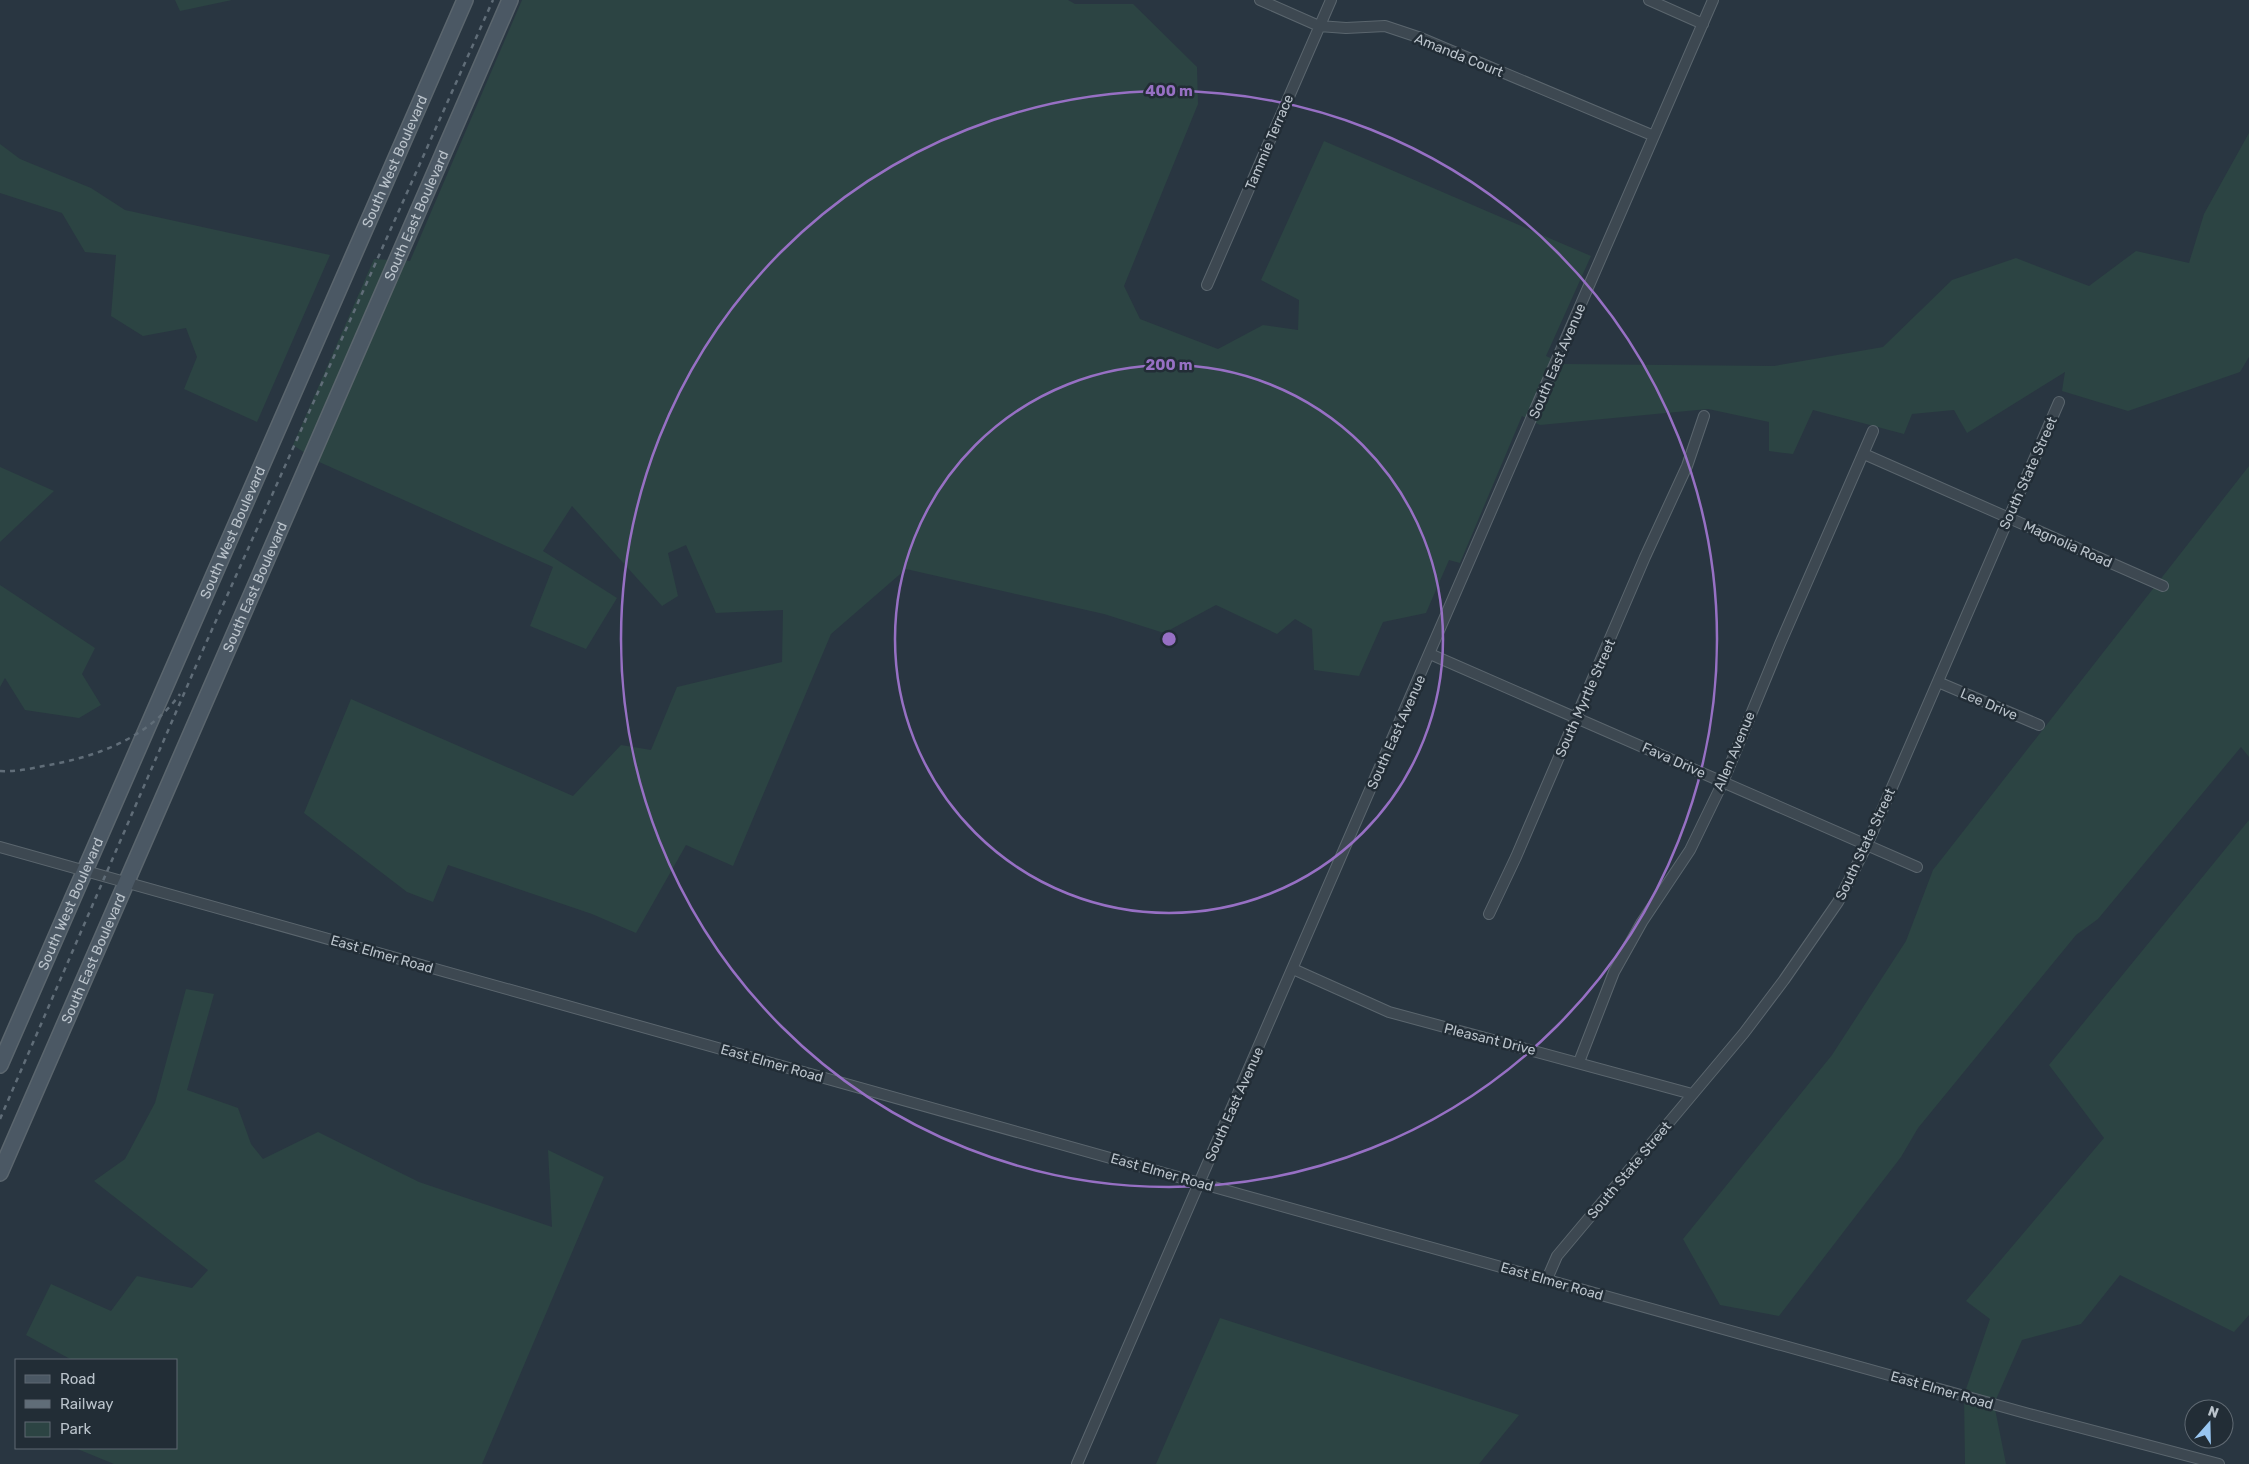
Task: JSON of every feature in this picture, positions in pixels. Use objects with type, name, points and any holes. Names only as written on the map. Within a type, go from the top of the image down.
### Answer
[{"type":"main road","name":"South West Boulevard","points":[[0,1065],[465,0]]},
{"type":"main road","name":"South East Boulevard","points":[[0,1174],[510,0]]},
{"type":"street","name":"Amanda Court","points":[[1260,0],[1320,26],[1346,28],[1386,26],[1421,38],[1654,136]]},
{"type":"street","name":"Tammie Terrace","points":[[1207,285],[1331,0]]},
{"type":"street","points":[[1649,0],[1703,24]]},
{"type":"street","name":"South East Avenue","points":[[1077,1464],[1713,0]]},
{"type":"street","name":"South State Street","points":[[1547,1279],[1557,1256],[1766,1004],[1838,902],[1867,845],[2059,402]]},
{"type":"street","name":"South Myrtle Street","points":[[1489,914],[1516,857],[1680,481],[1696,442],[1704,416]]},
{"type":"street","name":"Allen Avenue","points":[[1579,1062],[1614,972],[1642,922],[1690,850],[1723,782],[1769,668],[1873,431]]},
{"type":"street","name":"Magnolia Road","points":[[1864,454],[2163,586]]},
{"type":"street","name":"Fava Drive","points":[[1430,654],[1917,867]]},
{"type":"street","name":"Lee Drive","points":[[1938,682],[2039,725]]},
{"type":"street","name":"East Elmer Road","points":[[0,846],[2029,1414],[2219,1464]]},
{"type":"street","name":"Pleasant Drive","points":[[1293,969],[1390,1012],[1443,1028],[1579,1062],[1692,1094]]},
{"type":"green space","points":[[175,0],[232,0],[180,11]]},
{"type":"green space","points":[[522,0],[1068,0],[1075,4],[1133,4],[1197,67],[1198,104],[1124,286],[1140,319],[1218,349],[1263,325],[1298,330],[1299,300],[1261,280],[1324,141],[1591,256],[1546,356],[1564,364],[1774,366],[1883,347],[1952,280],[2016,258],[2089,286],[2136,251],[2189,263],[2204,214],[2249,133],[2249,357],[2240,372],[2128,411],[2062,391],[2065,372],[1967,433],[1954,410],[1912,414],[1904,434],[1813,410],[1793,454],[1769,451],[1769,422],[1708,409],[1540,425],[1522,416],[1460,563],[1449,560],[1426,613],[1383,622],[1359,676],[1314,670],[1312,629],[1295,619],[1277,634],[1216,605],[1164,633],[1104,614],[906,569],[831,634],[733,866],[686,845],[636,933],[592,914],[448,865],[433,902],[407,892],[304,813],[351,699],[573,796],[621,745],[651,750],[677,687],[782,662],[783,610],[716,613],[686,545],[668,553],[678,596],[662,606],[572,506],[543,551],[617,598],[586,649],[530,626],[553,567],[317,461],[293,445],[374,259],[410,261]]},
{"type":"green space","points":[[0,144],[20,159],[91,188],[125,210],[330,255],[257,422],[184,389],[197,357],[186,328],[143,336],[111,316],[116,255],[85,252],[62,213],[0,193]]},
{"type":"green space","points":[[2249,466],[2249,757],[2241,747],[2098,919],[2076,935],[1918,1128],[1901,1157],[1779,1316],[1720,1305],[1683,1239],[1832,1055],[1906,941],[1933,870]]},
{"type":"green space","points":[[0,467],[54,491],[0,542]]},
{"type":"green space","points":[[0,585],[95,648],[82,674],[101,705],[79,718],[25,710],[5,678],[0,687]]},
{"type":"green space","points":[[2249,820],[2249,1315],[2234,1332],[2120,1275],[2081,1324],[2022,1340],[1994,1404],[2006,1464],[1965,1464],[1964,1395],[1990,1319],[1966,1301],[2104,1138],[2049,1065]]},
{"type":"green space","points":[[186,989],[214,994],[187,1090],[238,1108],[251,1144],[263,1159],[318,1132],[419,1182],[552,1227],[548,1150],[604,1177],[482,1464],[114,1464],[77,1449],[178,1449],[178,1359],[70,1359],[26,1335],[51,1284],[111,1311],[137,1276],[192,1288],[208,1270],[94,1181],[125,1159],[155,1103]]},
{"type":"green space","points":[[1220,1318],[1519,1415],[1479,1464],[1156,1464]]},
{"type":"railway","points":[[0,1119],[202,652],[493,0]]},
{"type":"railway","points":[[0,771],[49,765],[104,750],[138,733],[153,722],[168,709],[180,694]]}]
